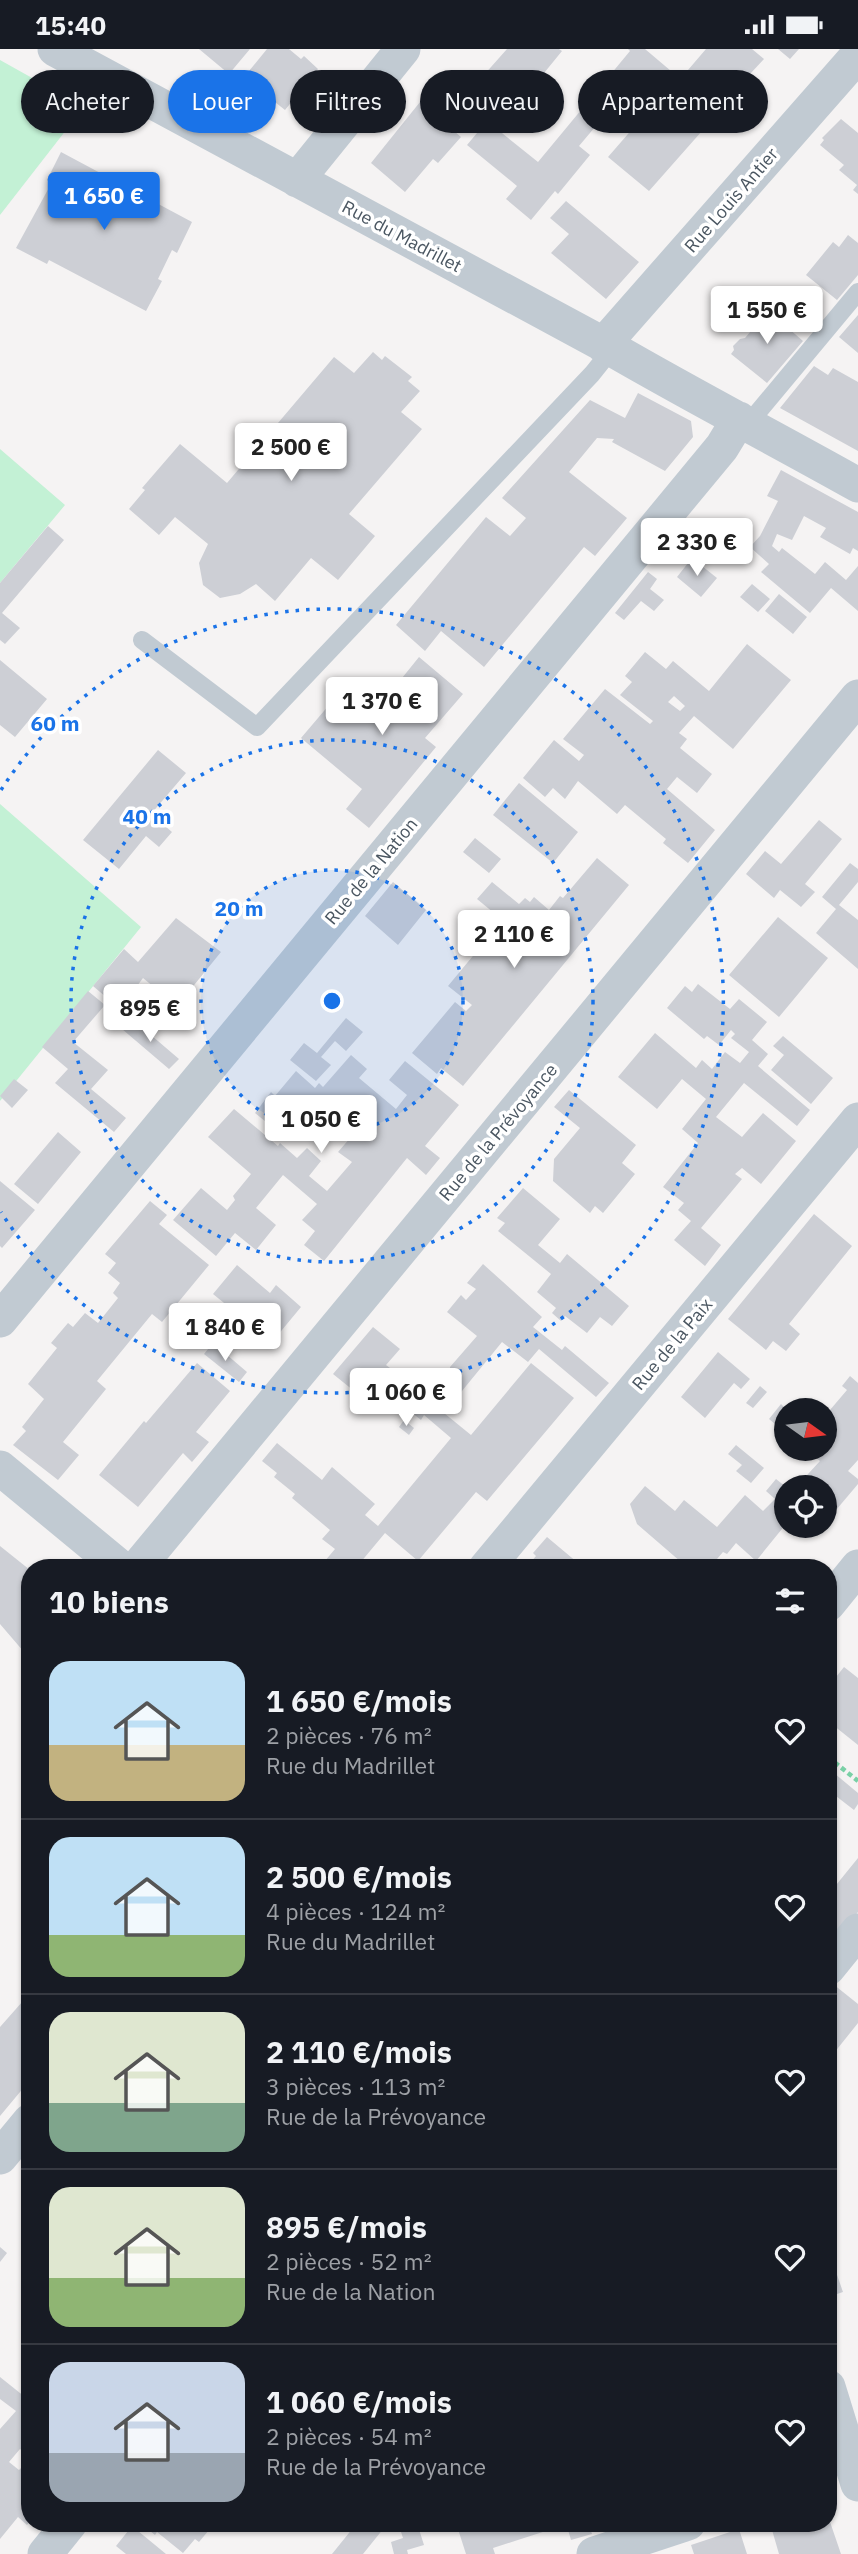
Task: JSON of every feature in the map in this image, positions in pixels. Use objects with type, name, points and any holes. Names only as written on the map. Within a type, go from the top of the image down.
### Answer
[{"type":"street","name":"Rue du Madrillet","points":[[55,49],[858,485]]},
{"type":"street","points":[[298,180],[403,49]]},
{"type":"street","name":"Rue Louis Antier","points":[[608,347],[858,55]]},
{"type":"street","name":"Rue de la Nation","points":[[0,1320],[744,421]]},
{"type":"street","name":"Rue de la Prévoyance","points":[[144,1559],[858,697]]},
{"type":"street","name":"Rue de la Paix","points":[[493,1559],[858,1120]]},
{"type":"street","points":[[0,1468],[110,1559]]},
{"type":"street","points":[[837,1593],[858,1567]]},
{"type":"street","points":[[837,1957],[858,1931]]},
{"type":"street","points":[[0,2157],[21,2132]]},
{"type":"street","points":[[837,2433],[846,2478]]},
{"type":"street","points":[[45,2554],[63,2532]]},
{"type":"street","points":[[604,2546],[655,2532]]},
{"type":"lane","points":[[744,421],[858,292]]},
{"type":"lane","points":[[142,640],[257,727],[592,374],[608,347]]},
{"type":"path","points":[[837,1764],[858,1781]]},
{"type":"green space","points":[[0,60],[21,72],[21,133],[64,133],[0,215]]},
{"type":"green space","points":[[0,449],[65,505],[0,583]]},
{"type":"green space","points":[[0,804],[141,927],[0,1101]]},
{"type":"building","points":[[199,49],[250,49],[232,70],[224,70]]},
{"type":"building","points":[[267,49],[289,49],[301,59],[304,56],[318,69],[290,70],[290,104],[285,110],[276,103],[276,70],[250,70]]},
{"type":"building","points":[[507,49],[562,51],[547,70],[488,70]]},
{"type":"building","points":[[628,49],[645,49],[670,70],[614,70],[630,51]]},
{"type":"building","points":[[706,49],[752,49],[764,59],[754,70],[688,70]]},
{"type":"building","points":[[778,49],[799,49],[790,59]]},
{"type":"building","points":[[420,102],[420,133],[456,133],[461,137],[438,163],[433,159],[405,192],[371,163],[395,133],[406,133],[406,119]]},
{"type":"building","points":[[578,114],[578,133],[590,133],[579,146],[590,155],[558,194],[555,191],[531,220],[506,199],[517,186],[467,145],[477,133],[502,133],[538,162]]},
{"type":"building","points":[[841,119],[858,133],[858,194],[853,190],[857,185],[839,170],[844,165],[820,145],[824,140],[822,138]]},
{"type":"building","points":[[629,133],[700,133],[649,191],[608,157]]},
{"type":"building","points":[[61,152],[192,222],[177,253],[172,250],[158,279],[162,281],[146,311],[49,260],[47,264],[16,248],[51,184],[47,180]]},
{"type":"building","points":[[566,201],[639,262],[606,299],[551,253],[569,234],[550,218]]},
{"type":"building","points":[[848,235],[858,243],[858,275],[837,300],[806,275],[833,242],[839,247]]},
{"type":"building","points":[[774,307],[784,316],[780,321],[803,341],[767,383],[731,354],[733,346],[745,338]]},
{"type":"building","points":[[858,315],[858,353],[839,337]]},
{"type":"building","points":[[373,352],[382,360],[385,356],[412,377],[408,381],[420,391],[401,412],[422,429],[349,514],[375,536],[338,580],[311,558],[275,601],[256,584],[240,594],[220,598],[203,585],[199,563],[208,544],[175,517],[159,535],[129,509],[145,490],[142,488],[180,444],[227,483],[334,357],[354,373]]},
{"type":"building","points":[[814,366],[828,375],[833,368],[858,382],[858,451],[780,408]]},
{"type":"building","points":[[638,393],[691,421],[693,437],[665,471],[612,442],[614,439],[597,438],[569,472],[627,518],[595,556],[584,547],[484,667],[441,631],[425,651],[396,625],[486,517],[510,536],[526,518],[502,498],[590,400],[625,418]]},
{"type":"building","points":[[781,470],[858,512],[858,551],[853,548],[850,554],[820,537],[826,528],[804,516],[792,540],[777,534],[772,546],[779,552],[782,548],[815,574],[825,562],[846,580],[858,566],[858,611],[831,588],[810,613],[761,572],[769,564],[750,547],[760,536],[778,501],[767,496]]},
{"type":"building","points":[[48,526],[64,540],[2,613],[20,628],[5,644],[0,640],[0,583]]},
{"type":"building","points":[[692,558],[717,578],[701,597],[677,577]]},
{"type":"building","points":[[648,572],[657,579],[650,589],[664,600],[654,611],[641,601],[624,620],[615,613]]},
{"type":"building","points":[[752,584],[770,599],[758,612],[740,597]]},
{"type":"building","points":[[779,594],[807,617],[793,634],[765,611]]},
{"type":"building","points":[[747,644],[791,680],[733,749],[694,716],[679,733],[687,739],[680,748],[712,774],[697,793],[677,777],[667,789],[715,830],[688,863],[663,843],[666,839],[625,805],[617,814],[578,781],[565,799],[553,788],[545,797],[523,778],[554,740],[579,761],[584,755],[563,739],[605,689],[650,724],[653,721],[620,695],[632,682],[625,676],[645,652],[666,669],[673,661],[709,691]],"holes":[[[674,696],[685,706],[680,711],[668,702]]]},
{"type":"building","points":[[419,657],[463,694],[425,738],[436,747],[369,828],[346,809],[362,789],[301,738],[352,678],[397,716],[414,696],[398,683]]},
{"type":"building","points":[[0,660],[47,699],[15,737],[0,725]]},
{"type":"building","points":[[158,750],[186,773],[151,814],[172,832],[159,847],[146,836],[119,869],[83,840]]},
{"type":"building","points":[[519,783],[578,832],[553,863],[493,815]]},
{"type":"building","points":[[819,820],[842,839],[805,884],[815,892],[801,907],[780,890],[774,898],[746,874],[765,851],[781,864]]},
{"type":"building","points":[[475,838],[501,859],[489,873],[463,852]]},
{"type":"building","points":[[597,858],[629,885],[463,1086],[441,1068],[437,1074],[412,1053],[455,1002],[466,1011],[472,1005],[448,986],[477,951],[458,936],[468,925],[488,943],[484,947],[490,953],[494,947],[509,959],[533,930],[517,918],[511,927],[477,899],[492,882],[519,904],[525,898],[530,902],[534,897],[549,910],[560,896],[563,898]]},
{"type":"building","points":[[850,863],[858,869],[858,882],[839,905],[858,920],[858,969],[816,933],[836,909],[822,897]]},
{"type":"building","points":[[393,882],[426,910],[398,945],[365,916]]},
{"type":"building","points":[[778,917],[828,958],[779,1017],[729,975]]},
{"type":"building","points":[[176,918],[221,952],[177,1006],[143,978],[120,1009],[93,986],[124,949],[138,962]]},
{"type":"building","points":[[698,984],[730,1009],[739,999],[767,1022],[752,1040],[768,1054],[758,1066],[810,1110],[797,1126],[744,1083],[716,1117],[742,1137],[763,1113],[796,1141],[761,1184],[742,1168],[735,1174],[742,1179],[701,1228],[721,1245],[705,1266],[674,1240],[691,1221],[678,1210],[684,1203],[663,1187],[698,1143],[682,1129],[706,1099],[682,1079],[657,1109],[618,1077],[655,1033],[696,1068],[702,1060],[712,1069],[725,1052],[740,1063],[749,1052],[731,1038],[735,1034],[731,1030],[719,1045],[707,1036],[704,1039],[667,1008],[685,986],[692,992]]},
{"type":"building","points":[[88,991],[105,1005],[73,1042],[108,1070],[91,1089],[126,1118],[114,1132],[55,1083],[68,1069],[42,1047]]},
{"type":"building","points":[[131,1018],[179,1059],[169,1069],[122,1029]]},
{"type":"building","points":[[346,1018],[363,1032],[346,1051],[335,1041],[321,1057],[331,1065],[316,1081],[290,1060],[304,1043],[317,1053]]},
{"type":"building","points":[[783,1036],[833,1078],[811,1104],[771,1070],[784,1055],[773,1046]]},
{"type":"building","points":[[351,1055],[367,1069],[359,1078],[396,1109],[407,1095],[389,1080],[405,1061],[459,1105],[425,1146],[440,1158],[426,1175],[407,1158],[324,1261],[304,1245],[315,1231],[302,1220],[317,1204],[283,1175],[256,1208],[276,1225],[256,1250],[235,1233],[216,1256],[173,1220],[201,1188],[227,1210],[235,1200],[233,1196],[251,1174],[208,1137],[234,1109],[278,1146],[280,1143],[297,1158],[307,1148],[321,1161],[309,1176],[327,1191],[352,1162],[338,1152],[364,1122],[353,1113],[331,1140],[300,1113],[282,1135],[255,1113],[271,1092],[275,1096],[296,1071],[315,1088],[319,1083],[323,1087]]},
{"type":"building","points":[[14,1079],[28,1090],[12,1108],[0,1096]]},
{"type":"building","points":[[569,1090],[636,1145],[622,1163],[635,1174],[603,1213],[595,1206],[590,1213],[553,1181],[554,1159],[580,1128],[554,1107]]},
{"type":"building","points":[[58,1132],[81,1152],[38,1204],[14,1184]]},
{"type":"building","points":[[0,1181],[35,1210],[2,1248],[0,1246]]},
{"type":"building","points":[[523,1188],[560,1219],[538,1245],[560,1263],[567,1254],[629,1306],[612,1326],[600,1317],[587,1333],[565,1316],[561,1321],[552,1313],[556,1308],[537,1292],[551,1274],[498,1231],[505,1223],[497,1218]]},
{"type":"building","points":[[150,1201],[167,1215],[159,1224],[209,1265],[162,1322],[152,1314],[97,1381],[106,1389],[63,1442],[79,1455],[58,1480],[13,1445],[26,1431],[22,1427],[44,1399],[28,1384],[57,1348],[51,1343],[68,1323],[73,1327],[85,1313],[98,1323],[118,1298],[113,1293],[120,1283],[108,1273],[116,1263],[105,1254]]},
{"type":"building","points":[[814,1214],[852,1246],[789,1324],[800,1334],[786,1351],[773,1341],[766,1350],[728,1319]]},
{"type":"building","points":[[483,1264],[542,1317],[533,1327],[562,1350],[565,1346],[609,1383],[596,1397],[539,1349],[528,1362],[502,1342],[444,1413],[471,1435],[531,1363],[574,1398],[487,1501],[476,1492],[420,1559],[416,1559],[385,1533],[363,1559],[327,1559],[335,1549],[322,1539],[330,1530],[292,1498],[295,1494],[274,1477],[277,1473],[262,1461],[277,1443],[322,1480],[332,1467],[375,1504],[365,1515],[378,1526],[451,1438],[424,1415],[421,1420],[411,1412],[424,1397],[432,1403],[449,1382],[450,1367],[477,1336],[447,1312],[461,1295],[466,1300],[476,1289],[467,1283]]},
{"type":"building","points":[[237,1265],[270,1293],[276,1285],[301,1307],[272,1342],[213,1294]]},
{"type":"building","points":[[373,1327],[400,1349],[386,1365],[390,1368],[364,1399],[333,1374]]},
{"type":"building","points":[[213,1343],[247,1372],[239,1382],[204,1354]]},
{"type":"building","points":[[718,1352],[750,1379],[741,1389],[734,1383],[705,1418],[681,1397]]},
{"type":"building","points":[[197,1363],[230,1391],[196,1432],[209,1442],[192,1462],[183,1453],[138,1507],[99,1475]]},
{"type":"building","points":[[850,1376],[858,1383],[858,1460],[848,1471],[858,1479],[858,1484],[837,1509],[837,1475],[807,1475],[820,1461],[837,1461],[837,1402],[847,1390],[842,1386]]},
{"type":"building","points":[[760,1386],[767,1392],[753,1408],[746,1403]]},
{"type":"building","points":[[404,1420],[414,1428],[409,1435],[399,1427]]},
{"type":"building","points":[[736,1445],[764,1468],[751,1483],[736,1471],[742,1465],[728,1454]]},
{"type":"building","points":[[774,1481],[774,1498],[766,1491]]},
{"type":"building","points":[[645,1486],[675,1511],[684,1500],[717,1527],[745,1495],[763,1511],[774,1500],[775,1538],[758,1559],[754,1559],[736,1543],[727,1554],[723,1552],[717,1559],[678,1559],[637,1524],[630,1504]]},
{"type":"building","points":[[547,1537],[573,1559],[534,1559],[536,1556],[533,1553]]},
{"type":"building","points":[[0,1546],[21,1563],[21,1648],[0,1624]]},
{"type":"building","points":[[844,1667],[858,1678],[858,1745],[837,1728],[837,1676]]},
{"type":"building","points":[[837,1776],[858,1793],[858,1804],[854,1810],[837,1797]]},
{"type":"building","points":[[858,1858],[858,1912],[837,1938],[837,1884]]},
{"type":"building","points":[[837,1987],[858,2004],[858,2023],[837,2049]]},
{"type":"building","points":[[21,2003],[21,2091],[0,2116],[0,2027]]},
{"type":"building","points":[[0,2247],[7,2253],[0,2262]]},
{"type":"building","points":[[837,2275],[843,2292],[837,2294]]},
{"type":"building","points":[[0,2377],[21,2394],[21,2450],[9,2462],[19,2470],[21,2468],[21,2520],[18,2517],[0,2539],[0,2429],[16,2411],[0,2399]]},
{"type":"building","points":[[127,2532],[139,2532],[166,2554],[126,2554],[116,2546]]},
{"type":"building","points":[[157,2532],[207,2532],[199,2542],[195,2539],[183,2553]]},
{"type":"building","points":[[350,2532],[381,2532],[363,2554],[332,2554]]},
{"type":"building","points":[[401,2532],[420,2532],[424,2545],[407,2550],[408,2554],[394,2554],[391,2542],[403,2538]]},
{"type":"building","points":[[459,2532],[543,2532],[493,2548],[495,2554],[466,2554]]},
{"type":"building","points":[[569,2532],[592,2534],[571,2540]]},
{"type":"building","points":[[730,2532],[740,2532],[747,2554],[694,2554],[691,2545]]},
{"type":"building","points":[[773,2532],[833,2532],[841,2554],[779,2554]]}]
